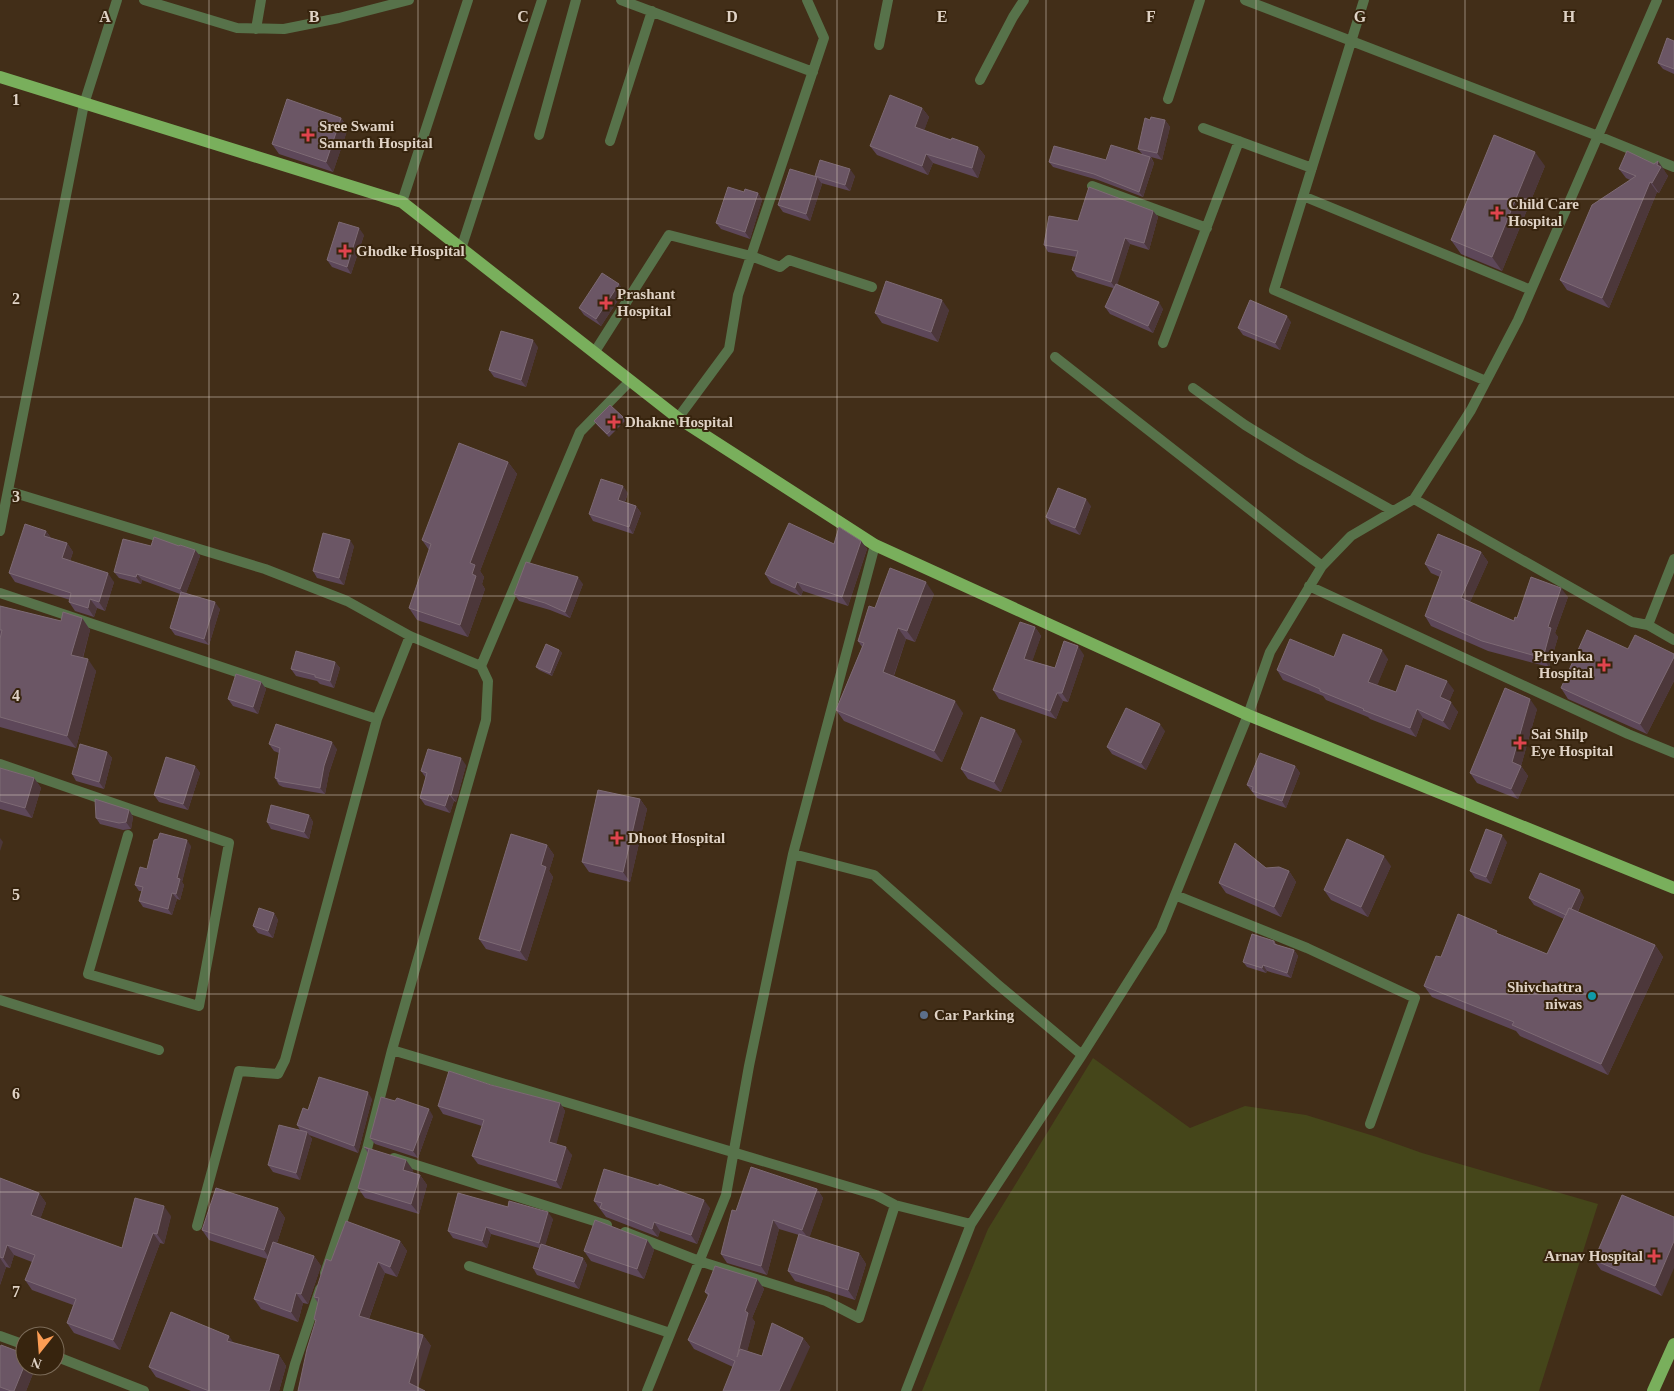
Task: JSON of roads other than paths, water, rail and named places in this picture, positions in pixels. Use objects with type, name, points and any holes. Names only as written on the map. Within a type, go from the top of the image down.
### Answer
[{"type":"main road","points":[[0,77],[402,202],[678,418],[827,513],[875,546],[1248,715],[1674,888]]},
{"type":"main road","points":[[1653,1391],[1674,1344]]},
{"type":"street","points":[[0,531],[84,104],[117,0]]},
{"type":"street","points":[[144,0],[237,28],[256,29],[284,29],[339,18],[409,0]]},
{"type":"street","points":[[256,29],[261,0]]},
{"type":"street","points":[[402,202],[468,0]]},
{"type":"street","points":[[461,249],[542,0]]},
{"type":"street","points":[[539,135],[576,0]]},
{"type":"street","points":[[621,0],[813,72]]},
{"type":"street","points":[[678,418],[729,349],[738,295],[824,38],[807,0]]},
{"type":"street","points":[[879,45],[888,0]]},
{"type":"street","points":[[980,80],[1012,17],[1024,0]]},
{"type":"street","points":[[1168,99],[1200,0]]},
{"type":"street","points":[[1245,0],[1598,136],[1674,168]]},
{"type":"street","points":[[1364,0],[1274,290],[1486,381]]},
{"type":"street","points":[[906,1391],[972,1224],[1161,930],[1248,715],[1270,652],[1322,566],[1352,536],[1414,499],[1471,410],[1518,320],[1657,0]]},
{"type":"street","points":[[610,140],[652,11]]},
{"type":"street","points":[[1203,128],[1312,168]]},
{"type":"street","points":[[1163,343],[1239,141]]},
{"type":"street","points":[[1092,186],[1207,228]]},
{"type":"street","points":[[1303,196],[1531,290]]},
{"type":"street","points":[[594,353],[670,235],[751,256],[780,267],[789,260],[872,287]]},
{"type":"street","points":[[1055,357],[1322,566]]},
{"type":"street","points":[[481,666],[580,432],[630,381]]},
{"type":"street","points":[[1193,388],[1245,425],[1393,512]]},
{"type":"street","points":[[8,491],[265,569],[347,601],[410,636],[481,666],[488,682],[486,720],[392,1050],[377,1152],[295,1364],[288,1391]]},
{"type":"street","points":[[1414,499],[1632,622],[1648,625],[1674,640]]},
{"type":"street","points":[[646,1391],[726,1195],[748,1066],[792,854],[875,546]]},
{"type":"street","points":[[1648,625],[1674,559]]},
{"type":"street","points":[[1309,586],[1628,734],[1674,752]]},
{"type":"street","points":[[0,593],[377,720]]},
{"type":"street","points":[[197,1226],[239,1071],[278,1074],[285,1060],[377,720],[410,636]]},
{"type":"street","points":[[0,764],[229,843],[200,1006],[88,974],[128,835]]},
{"type":"street","points":[[792,854],[874,875],[996,983],[1082,1055]]},
{"type":"street","points":[[1176,895],[1307,948],[1415,998],[1370,1124]]},
{"type":"street","points":[[0,1000],[159,1050]]},
{"type":"street","points":[[392,1050],[876,1194],[895,1205],[972,1224]]},
{"type":"street","points":[[377,1152],[596,1220],[700,1261],[826,1301],[859,1318],[895,1205]]},
{"type":"street","points":[[469,1266],[670,1333]]},
{"type":"street","points":[[0,1336],[15,1341]]},
{"type":"street","points":[[65,1360],[144,1391]]},
{"type":"place","name":"Sree Swami Samarth Hospital","points":[[308,135]]},
{"type":"place","name":"Child Care Hospital","points":[[1497,213]]},
{"type":"place","name":"Ghodke Hospital","points":[[345,251]]},
{"type":"place","name":"Prashant Hospital","points":[[606,303]]},
{"type":"place","name":"Dhakne Hospital","points":[[614,422]]},
{"type":"place","name":"Priyanka Hospital","points":[[1604,665]]},
{"type":"place","name":"Sai Shilp Eye Hospital","points":[[1520,743]]},
{"type":"place","name":"Dhoot Hospital","points":[[617,838]]},
{"type":"place","name":"Shivchattra niwas","points":[[1592,996]]},
{"type":"place","name":"Car Parking","points":[[924,1015]]},
{"type":"place","name":"Arnav Hospital","points":[[1654,1256]]}]
